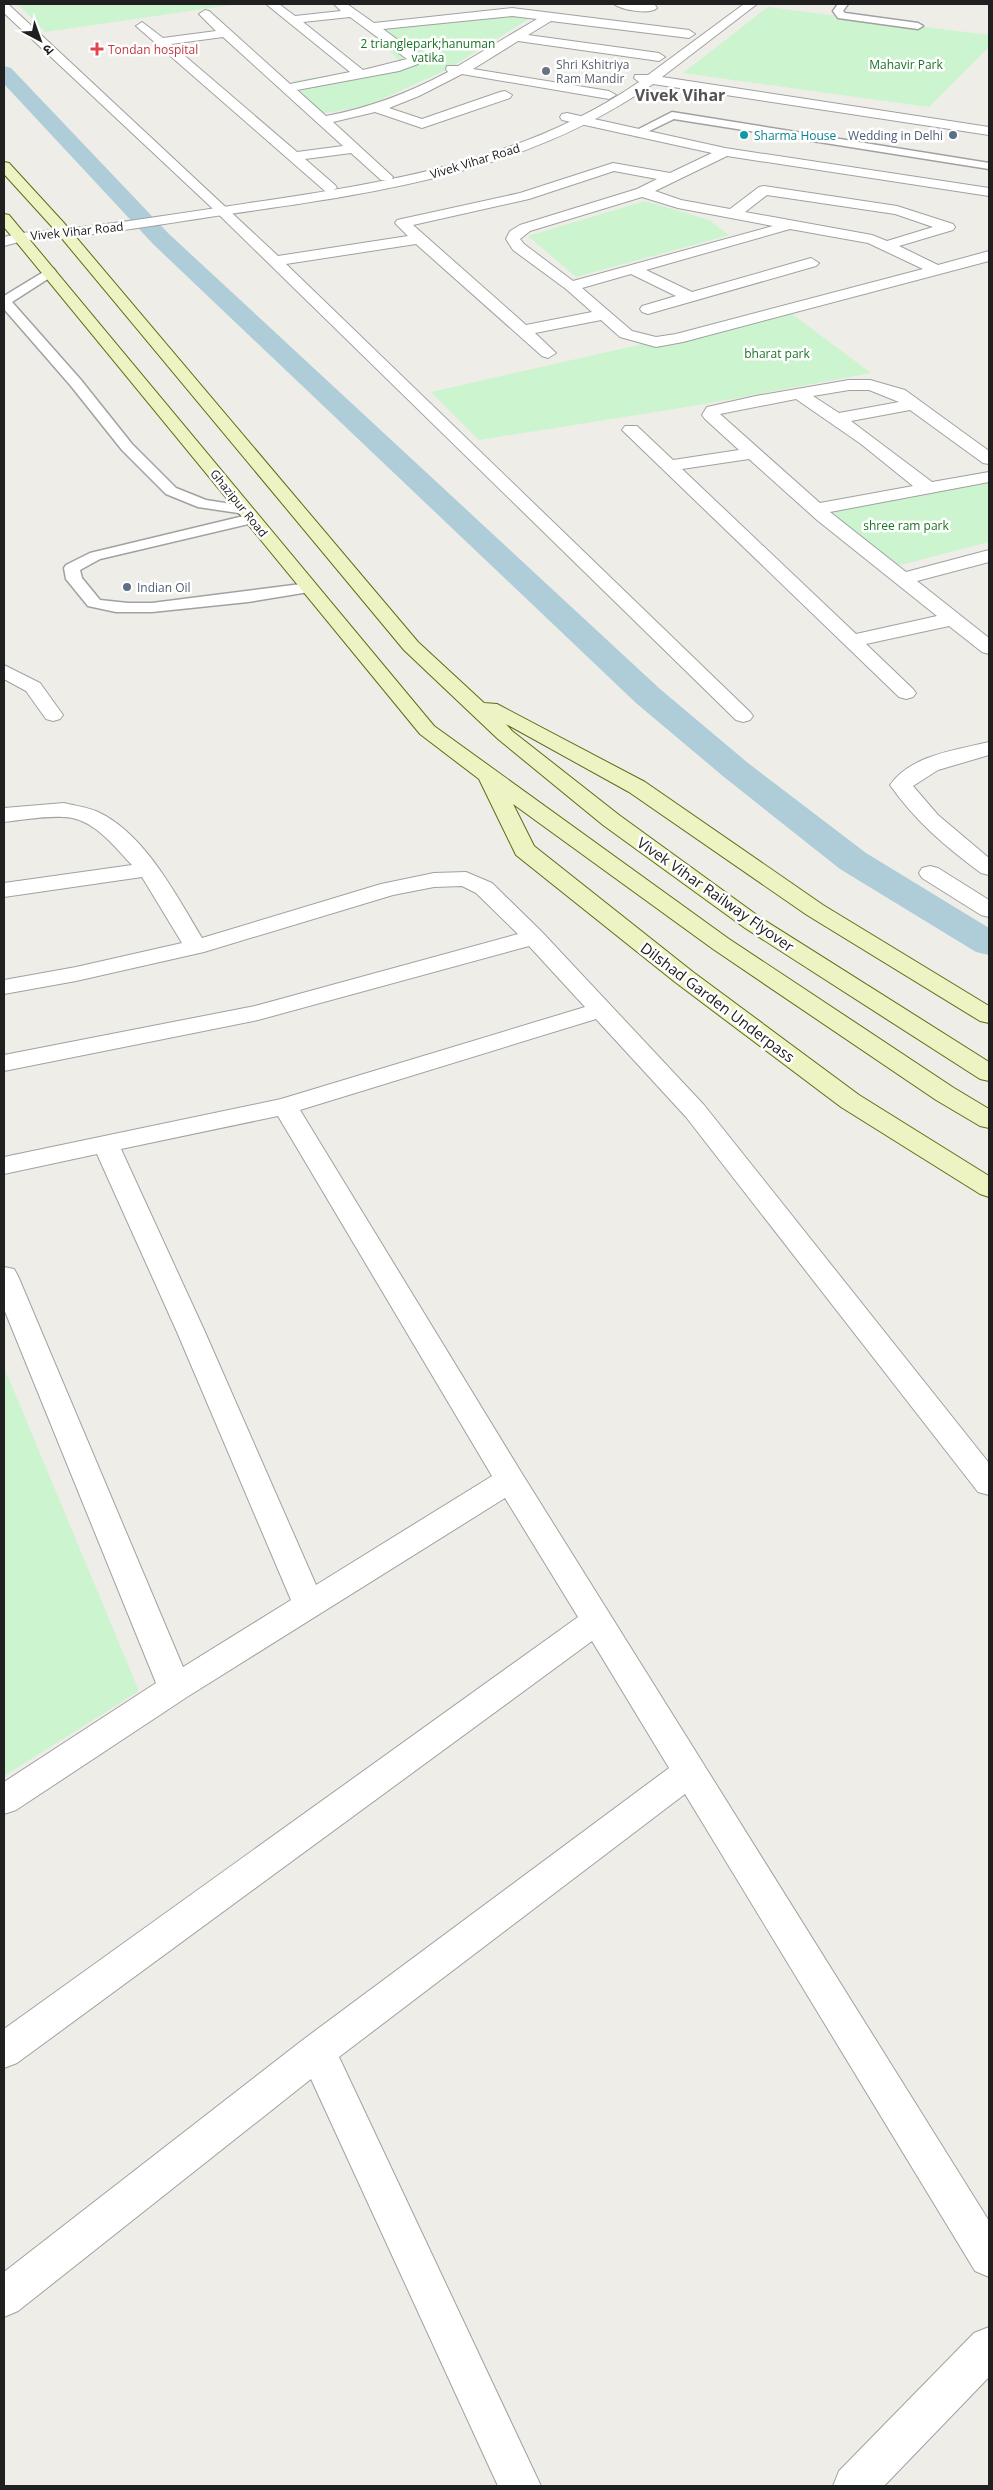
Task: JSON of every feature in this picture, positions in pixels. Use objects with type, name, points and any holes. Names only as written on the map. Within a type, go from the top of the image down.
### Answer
[{"type":"main road","points":[[4,166],[62,231],[411,646],[460,693],[547,737],[637,787],[815,910],[989,1016]]},
{"type":"main road","name":"Ghazipur Road","points":[[4,218],[12,240],[50,272],[427,730],[488,776]]},
{"type":"main road","name":"Vivek Vihar Railway Flyover","points":[[460,693],[505,735],[611,820],[753,923],[989,1073]]},
{"type":"main road","points":[[488,776],[721,944],[937,1088],[989,1120]]},
{"type":"main road","name":"Dilshad Garden Underpass","points":[[488,776],[524,850],[684,978],[850,1101],[989,1188]]},
{"type":"street","points":[[272,4],[360,74]]},
{"type":"street","points":[[289,88],[411,63],[414,60],[340,4]]},
{"type":"street","points":[[370,27],[512,12],[625,25],[651,8],[620,4]]},
{"type":"street","name":"Vivek Vihar Road","points":[[12,240],[330,188],[386,177],[502,145],[548,128],[608,94],[645,76],[751,4]]},
{"type":"street","points":[[4,7],[219,207],[743,716]]},
{"type":"street","points":[[292,20],[352,13]]},
{"type":"street","points":[[406,13],[417,21]]},
{"type":"street","points":[[205,14],[325,120],[386,177]]},
{"type":"street","points":[[325,120],[360,114],[462,71],[550,16]]},
{"type":"street","name":"Vivek Vihar Road","points":[[219,207],[328,197],[454,169],[513,151],[560,133],[625,98],[658,58],[693,31],[625,25]]},
{"type":"street","points":[[142,26],[330,188]]},
{"type":"street","points":[[160,42],[226,33]]},
{"type":"street","points":[[515,37],[658,58]]},
{"type":"street","points":[[384,52],[407,53],[434,64],[462,71],[608,94]]},
{"type":"street","points":[[340,59],[357,56]]},
{"type":"street","points":[[645,76],[989,123]]},
{"type":"street","points":[[645,76],[989,131]]},
{"type":"street","points":[[436,83],[456,86]]},
{"type":"street","points":[[375,108],[422,124],[505,95],[475,90]]},
{"type":"street","points":[[567,117],[725,152],[989,192]]},
{"type":"street","points":[[293,157],[355,148]]},
{"type":"street","points":[[725,152],[642,192],[526,228],[515,234],[513,239],[518,247],[571,286],[626,334],[656,342],[939,271],[989,256]]},
{"type":"street","points":[[548,353],[402,223],[524,196],[613,167],[674,178]]},
{"type":"street","points":[[731,214],[764,190],[897,210],[948,227],[888,246]]},
{"type":"street","points":[[642,192],[678,204],[872,239],[939,271]]},
{"type":"street","points":[[571,286],[793,224]]},
{"type":"street","points":[[274,260],[418,239]]},
{"type":"street","points":[[736,240],[760,252]]},
{"type":"street","points":[[775,260],[790,268]]},
{"type":"street","points":[[648,309],[811,263]]},
{"type":"street","points":[[632,269],[690,297]]},
{"type":"street","points":[[524,330],[604,315]]},
{"type":"street","points":[[989,459],[981,445],[890,390],[870,385],[849,385],[799,394],[712,411],[711,415],[713,419],[816,509],[989,648]]},
{"type":"street","points":[[799,394],[867,440],[929,489]]},
{"type":"street","points":[[836,419],[912,404]]},
{"type":"street","points":[[631,430],[906,693]]},
{"type":"street","points":[[670,466],[752,453]]},
{"type":"street","points":[[816,509],[929,489],[989,476]]},
{"type":"street","points":[[903,578],[989,556]]},
{"type":"street","points":[[853,641],[952,619]]},
{"type":"street","points":[[4,671],[34,687],[53,715]]},
{"type":"street","points":[[989,748],[926,767],[909,776],[901,785],[909,798],[958,846],[989,868]]},
{"type":"street","points":[[4,815],[64,810],[89,816],[110,830],[150,869],[196,947]]},
{"type":"street","points":[[4,890],[150,869]]},
{"type":"street","points":[[930,873],[989,910]]},
{"type":"street","points":[[4,987],[76,974],[196,947],[390,889],[434,880],[466,879],[484,888],[534,937],[695,1111],[989,1484]]},
{"type":"street","points":[[4,1064],[258,1012],[534,937]]},
{"type":"street","points":[[4,1165],[285,1106],[601,1010]]},
{"type":"street","points":[[285,1106],[510,1480],[989,2256]]},
{"type":"street","points":[[106,1145],[192,1332],[309,1605]]},
{"type":"street","points":[[4,1276],[175,1688]]},
{"type":"street","points":[[4,1800],[175,1688],[510,1480]]},
{"type":"street","points":[[4,2050],[597,1620]]},
{"type":"street","points":[[4,2297],[316,2051],[690,1771]]},
{"type":"street","points":[[316,2051],[520,2486]]},
{"type":"street","points":[[854,2486],[989,2348]]},
{"type":"lane","points":[[843,4],[838,11],[842,16],[918,26]]},
{"type":"lane","points":[[637,133],[672,115],[989,166]]},
{"type":"lane","points":[[50,272],[4,301],[76,383],[127,447],[171,491],[202,504],[249,515]]},
{"type":"lane","points":[[249,515],[95,556],[72,568],[74,579],[94,603],[127,607],[162,606],[258,596],[309,588]]},
{"type":"green space","points":[[18,4],[238,4],[45,32]]},
{"type":"green space","name":"Mahavir Park","points":[[768,7],[989,35],[989,47],[929,107],[683,73]]},
{"type":"green space","name":"2 trianglepark;hanuman vatika","points":[[515,13],[535,15],[448,69],[367,106],[319,114],[293,81],[403,64],[369,32]]},
{"type":"green space","points":[[645,201],[709,220],[729,235],[576,277],[528,236]]},
{"type":"green space","name":"bharat park","points":[[788,311],[871,373],[705,404],[479,440],[431,392]]},
{"type":"green space","name":"shree ram park","points":[[985,471],[989,474],[989,542],[893,567],[824,504]]},
{"type":"green space","points":[[4,1367],[139,1691],[4,1776]]},
{"type":"waterway","points":[[4,72],[161,239],[648,696],[736,770],[853,861],[989,944]]},
{"type":"place","name":"Tondan hospital","points":[[97,49]]},
{"type":"place","name":"Shri Kshitriya Ram Mandir","points":[[546,71]]},
{"type":"place","name":"Sharma House","points":[[744,135]]},
{"type":"place","name":"Wedding in Delhi","points":[[953,135]]},
{"type":"place","name":"Indian Oil","points":[[127,587]]},
{"type":"district","name":"Vivek Vihar","points":[[680,95]]}]
